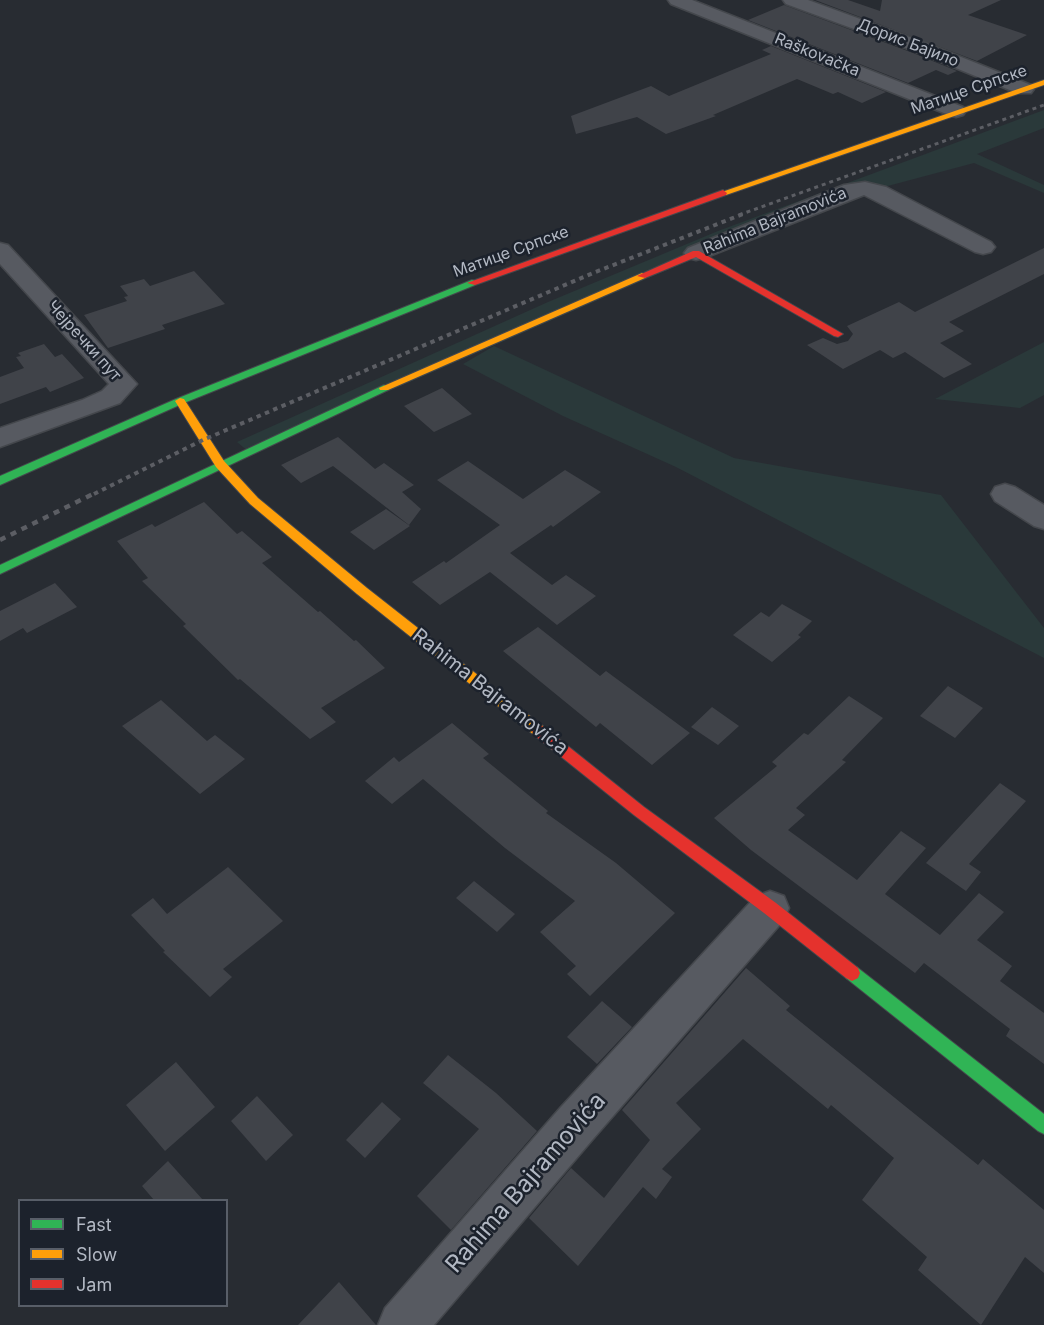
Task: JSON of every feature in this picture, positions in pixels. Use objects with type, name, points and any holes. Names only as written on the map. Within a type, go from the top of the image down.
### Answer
[{"type":"street","name":"Raškovačka","points":[[677,0],[956,111]]},
{"type":"street","name":"Дорис Бајило","points":[[792,0],[920,47],[1024,89]]},
{"type":"street","name":"Матице Српске","points":[[0,481],[180,401],[497,273],[1044,82]]},
{"type":"street","name":"Rahima Bajramovića","points":[[0,570],[377,391],[696,252],[852,190],[865,188],[878,192],[983,247]]},
{"type":"street","name":"Чејречки пут","points":[[0,250],[124,384],[111,397],[91,406],[0,438]]},
{"type":"street","name":"Rahima Bajramovića","points":[[696,252],[838,334]]},
{"type":"street","name":"Rahima Bajramovića","points":[[180,401],[220,464],[254,501],[362,591],[639,811],[770,908],[1044,1125]]},
{"type":"street","points":[[1005,494],[1044,519]]},
{"type":"street","name":"Rahima Bajramovića","points":[[402,1325],[577,1123],[770,908]]},
{"type":"shaded area","points":[[1044,110],[1044,128],[977,154],[1044,185],[1044,193],[974,163],[869,191],[860,186],[249,452],[237,442],[548,302],[718,231]]},
{"type":"shaded area","points":[[1044,342],[1044,395],[1020,408],[935,399]]},
{"type":"shaded area","points":[[494,346],[734,458],[941,495],[1044,628],[1044,658],[676,467],[563,416],[463,364]]},
{"type":"building","points":[[815,0],[848,0],[880,11],[882,0],[1001,0],[968,15],[1027,35],[977,61]]},
{"type":"building","points":[[784,5],[957,71],[948,75],[936,70],[908,83],[748,20]]},
{"type":"building","points":[[771,46],[886,92],[862,103],[838,92],[833,94],[797,79],[713,115],[716,116],[666,134],[637,117],[576,134],[571,116],[651,86],[669,96],[771,54],[762,50]]},
{"type":"building","points":[[1044,248],[1044,274],[949,322],[964,331],[940,343],[972,364],[944,378],[905,352],[893,358],[880,350],[843,369],[807,345],[823,338],[837,344],[848,341],[853,334],[847,326],[899,302],[915,312]]},
{"type":"building","points":[[194,271],[225,304],[162,325],[165,329],[108,348],[84,315],[127,301],[124,297],[128,296],[120,286],[144,279],[150,286]]},
{"type":"building","points":[[44,344],[55,357],[62,354],[84,378],[50,392],[46,387],[0,404],[0,377],[24,368],[16,357],[21,356],[18,353]]},
{"type":"building","points":[[442,388],[472,414],[434,432],[404,406]]},
{"type":"building","points":[[338,437],[375,469],[384,463],[414,485],[402,492],[421,509],[409,525],[333,466],[301,483],[281,465]]},
{"type":"building","points":[[468,461],[523,499],[565,470],[601,492],[553,527],[551,525],[510,553],[552,585],[566,575],[596,596],[557,625],[490,572],[440,605],[412,582],[444,561],[446,563],[500,525],[437,480]]},
{"type":"building","points":[[204,502],[237,534],[242,531],[272,557],[262,563],[318,612],[320,611],[354,641],[356,640],[385,668],[321,708],[336,722],[310,739],[240,679],[238,680],[183,626],[186,624],[142,581],[148,578],[117,541],[152,524],[155,527]]},
{"type":"building","points":[[386,509],[410,526],[374,550],[350,532]]},
{"type":"building","points":[[55,583],[77,607],[27,633],[23,628],[0,641],[0,611]]},
{"type":"building","points":[[782,604],[812,621],[798,635],[801,637],[772,662],[733,635],[761,612],[769,617]]},
{"type":"building","points":[[538,627],[600,676],[606,671],[690,733],[652,765],[600,723],[596,727],[503,651]]},
{"type":"building","points":[[948,686],[983,708],[955,738],[920,716]]},
{"type":"building","points":[[849,696],[883,718],[842,760],[846,762],[796,808],[805,815],[788,830],[857,880],[901,831],[926,848],[885,894],[940,935],[979,893],[1004,912],[977,940],[1012,966],[1000,981],[1044,1013],[1044,1064],[1006,1036],[1010,1029],[924,963],[915,973],[751,850],[714,818],[777,766],[772,762],[804,733],[808,735]]},
{"type":"building","points":[[161,700],[207,741],[215,735],[245,759],[200,794],[122,726]]},
{"type":"building","points":[[712,707],[739,726],[718,745],[691,727]]},
{"type":"building","points":[[452,723],[489,754],[483,758],[548,811],[546,813],[616,863],[675,913],[590,996],[567,974],[576,966],[540,932],[575,901],[505,848],[423,779],[392,804],[365,781],[394,757],[399,762]]},
{"type":"building","points":[[1000,783],[1026,801],[969,864],[981,872],[966,891],[926,863]]},
{"type":"building","points":[[228,867],[283,921],[223,969],[232,977],[210,997],[163,952],[165,951],[131,915],[153,898],[167,914]]},
{"type":"building","points":[[474,881],[515,914],[497,932],[456,898]]},
{"type":"building","points":[[746,968],[790,1006],[786,1010],[978,1165],[983,1159],[1044,1210],[1044,1273],[1025,1257],[981,1325],[918,1270],[927,1257],[862,1200],[894,1158],[831,1105],[828,1109],[743,1039],[676,1103],[701,1129],[662,1169],[672,1177],[656,1199],[643,1187],[578,1266],[529,1218],[571,1168],[604,1198],[650,1140],[622,1110]]},
{"type":"building","points":[[602,1001],[632,1027],[597,1064],[567,1037]]},
{"type":"building","points":[[448,1055],[496,1093],[537,1131],[451,1230],[417,1196],[479,1129],[423,1083]]},
{"type":"building","points":[[176,1062],[215,1107],[165,1151],[126,1105]]},
{"type":"building","points":[[257,1096],[293,1135],[266,1161],[231,1121]]},
{"type":"building","points":[[382,1102],[401,1119],[365,1158],[346,1140]]},
{"type":"building","points":[[168,1161],[202,1199],[153,1199],[142,1186]]},
{"type":"building","points":[[339,1282],[376,1325],[298,1325]]},
{"type":"railway","points":[[739,215],[1044,105]]},
{"type":"railway","points":[[94,494],[203,440],[593,273],[743,214]]},
{"type":"railway","points":[[0,540],[97,492]]},
{"type":"traffic: fast","points":[[0,481],[180,401],[472,283]]},
{"type":"traffic: fast","points":[[0,570],[384,388]]},
{"type":"traffic: fast","points":[[852,973],[1044,1125]]},
{"type":"traffic: slow","points":[[723,193],[1044,82]]},
{"type":"traffic: slow","points":[[384,388],[642,276]]},
{"type":"traffic: slow","points":[[180,401],[220,464],[254,501],[362,591],[539,731]]},
{"type":"traffic: jam","points":[[472,283],[723,193]]},
{"type":"traffic: jam","points":[[642,276],[696,253],[838,334]]},
{"type":"traffic: jam","points":[[539,731],[639,811],[770,908],[852,973]]}]
